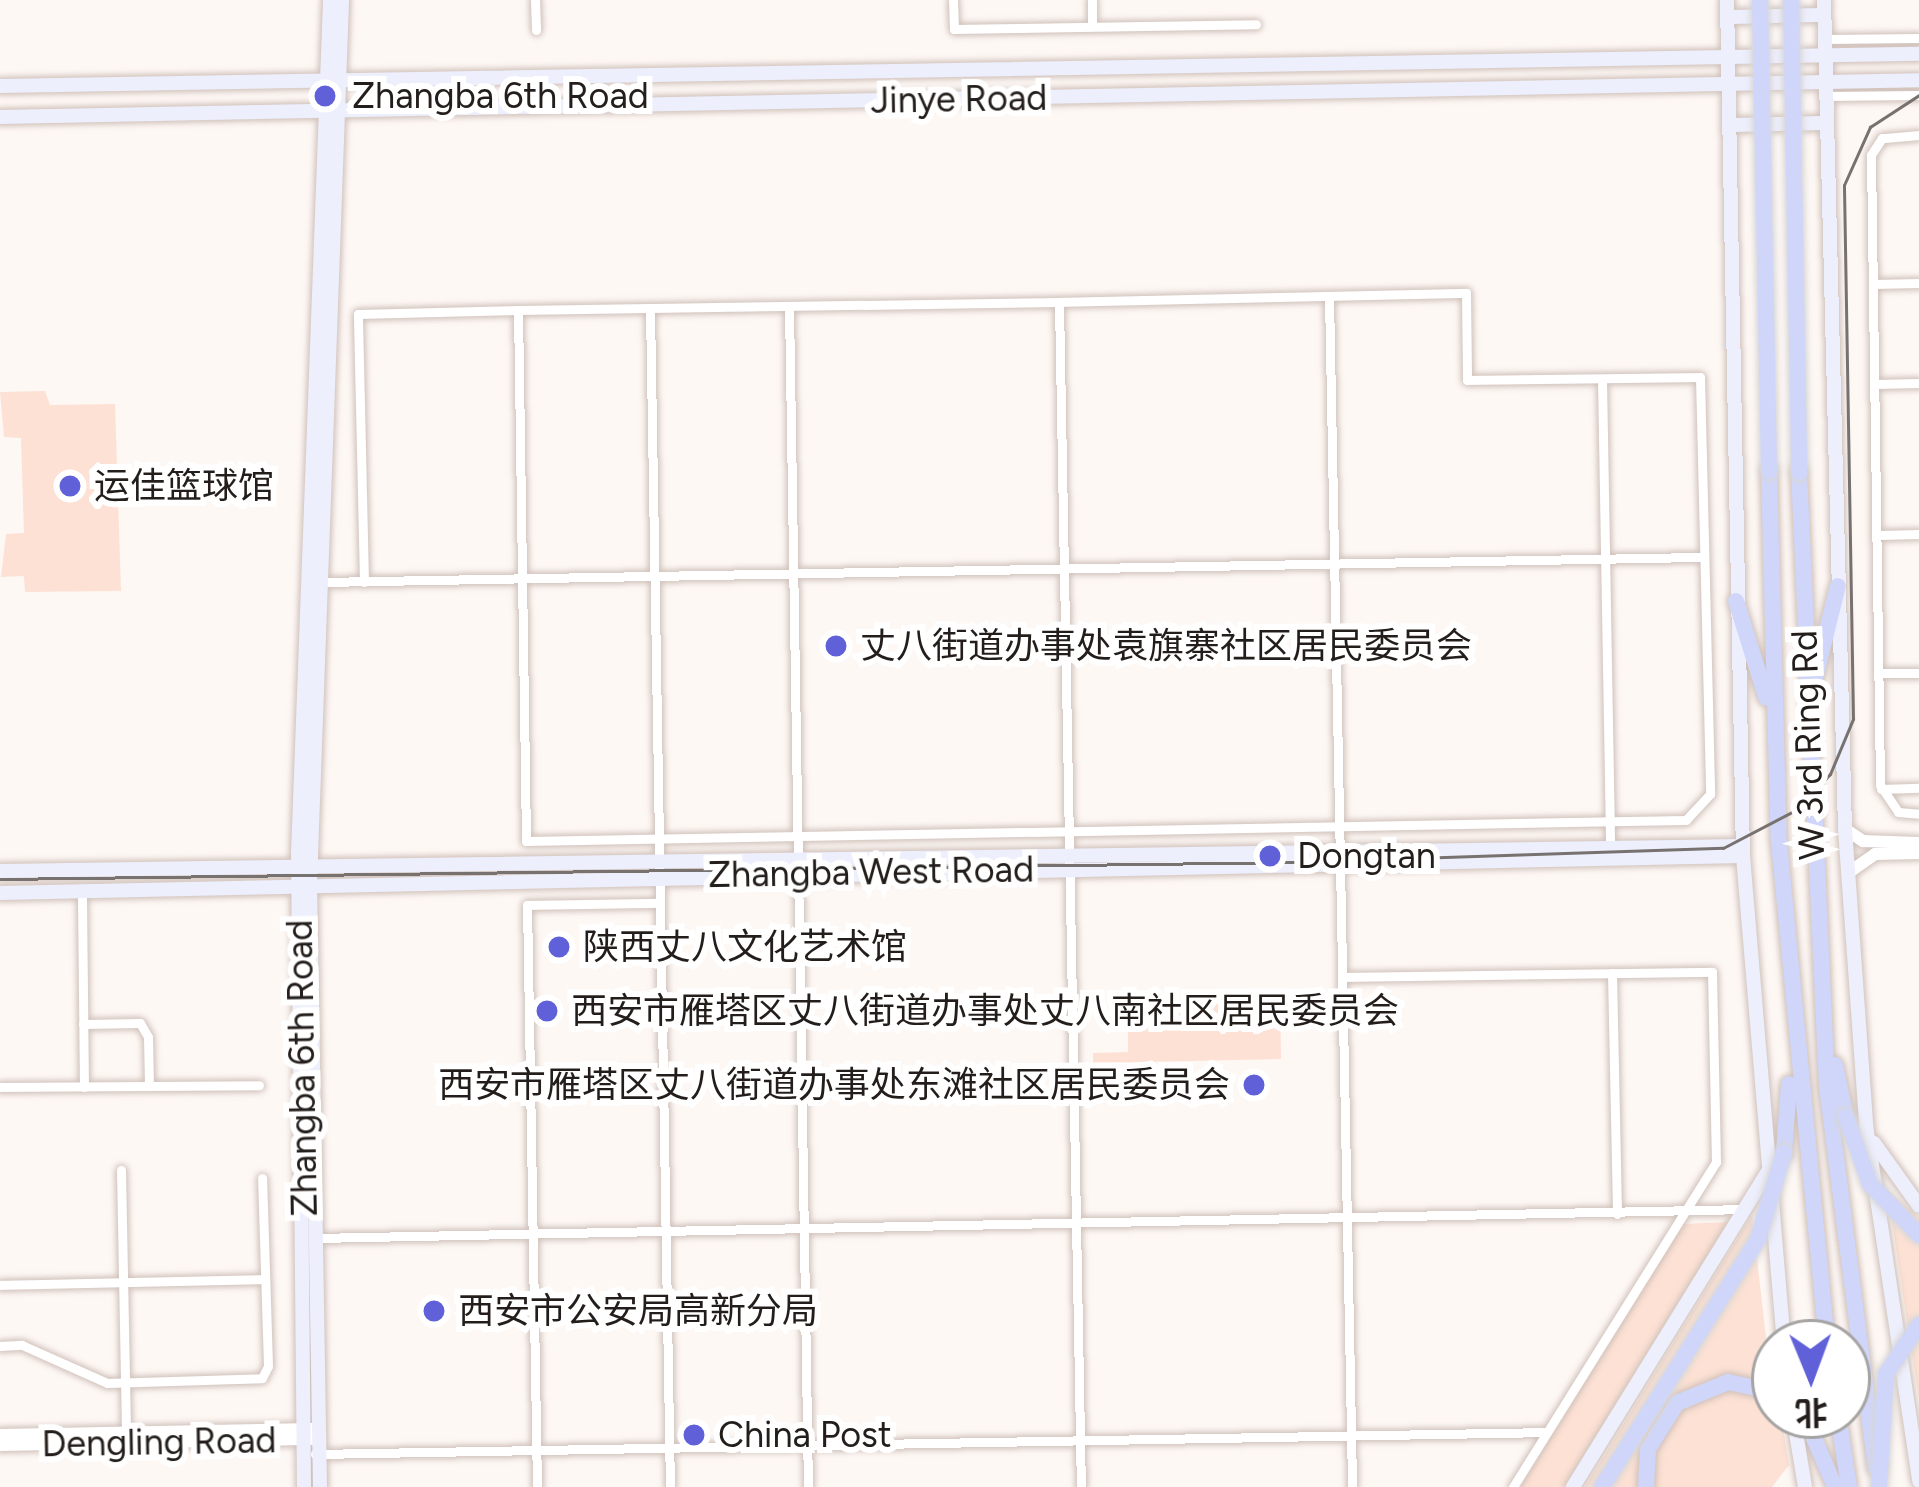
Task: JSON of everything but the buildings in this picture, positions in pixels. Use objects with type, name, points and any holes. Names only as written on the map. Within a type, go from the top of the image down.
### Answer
[{"type":"highway","name":"W 3rd Ring Rd","points":[[1760,0],[1772,715],[1792,1041],[1824,1319]]},
{"type":"highway","name":"W 3rd Ring Rd","points":[[1791,0],[1798,472],[1822,1006],[1863,1383],[1879,1487]]},
{"type":"highway","points":[[1806,715],[1838,586]]},
{"type":"highway","points":[[1736,602],[1772,715]]},
{"type":"highway","points":[[1822,1006],[1846,1117],[1870,1184],[1919,1235]]},
{"type":"highway","points":[[1602,1487],[1758,1239],[1784,1153],[1792,1041]]},
{"type":"highway","points":[[1879,1487],[1886,1374],[1919,1324]]},
{"type":"highway","points":[[1646,1487],[1648,1449],[1677,1403],[1728,1382],[1751,1387]]},
{"type":"highway","points":[[1814,1439],[1834,1487]]},
{"type":"highway","points":[[1842,1439],[1849,1487]]},
{"type":"main road","name":"Zhangba 6th Road","points":[[304,1487],[312,1441],[316,1238],[304,876],[321,582],[335,110],[330,0]]},
{"type":"main road","name":"Zhangba 6th Road","points":[[333,80],[342,0]]},
{"type":"main road","name":"W 3rd Ring Rd","points":[[1726,0],[1743,851],[1781,1319]]},
{"type":"main road","name":"W 3rd Ring Rd","points":[[1824,8],[1845,830],[1866,1125],[1919,1481]]},
{"type":"main road","points":[[1727,17],[1824,8]]},
{"type":"main road","name":"Jinye Road","points":[[0,86],[1919,54]]},
{"type":"main road","name":"Jinye Road","points":[[0,117],[1728,85],[1825,89],[1919,80]]},
{"type":"main road","name":"Zhangba 6th Road","points":[[320,1487],[312,1441],[304,876],[335,110]]},
{"type":"main road","points":[[1729,125],[1826,124]]},
{"type":"main road","name":"Zhangba West Road","points":[[1340,858],[1610,848],[1743,851]]},
{"type":"main road","name":"Zhangba West Road","points":[[0,892],[304,876],[1743,851]]},
{"type":"main road","name":"Zhangba West Road","points":[[0,871],[304,876]]},
{"type":"main road","points":[[1866,1125],[1883,1165],[1919,1206]]},
{"type":"main road","points":[[1573,1487],[1766,1174]]},
{"type":"main road","points":[[1797,1439],[1805,1487]]},
{"type":"street","points":[[535,0],[536,30]]},
{"type":"street","points":[[953,0],[954,28],[1256,24]]},
{"type":"street","points":[[1092,0],[1093,26]]},
{"type":"street","points":[[1824,39],[1919,38]]},
{"type":"street","name":"Jinye Road","points":[[1825,89],[1919,94]]},
{"type":"street","points":[[1919,135],[1882,138],[1871,155],[1880,789],[1898,812],[1919,814]]},
{"type":"street","points":[[1874,284],[1919,284]]},
{"type":"street","points":[[364,582],[358,314],[518,310],[1059,302],[1466,293],[1467,380],[1700,377],[1710,794],[1686,820],[526,841],[518,310]]},
{"type":"street","points":[[1329,296],[1352,1487]]},
{"type":"street","points":[[1059,302],[1081,1487]]},
{"type":"street","points":[[789,306],[808,1487]]},
{"type":"street","points":[[650,309],[670,1487]]},
{"type":"street","points":[[1602,379],[1610,848]]},
{"type":"street","points":[[1876,384],[1919,383]]},
{"type":"street","points":[[1879,535],[1919,534]]},
{"type":"street","points":[[321,582],[1703,557]]},
{"type":"street","points":[[1881,674],[1919,673]]},
{"type":"street","points":[[1880,789],[1919,788]]},
{"type":"street","points":[[1845,830],[1863,841],[1919,843]]},
{"type":"street","points":[[1848,873],[1875,854],[1919,853]]},
{"type":"street","points":[[82,898],[84,1087]]},
{"type":"street","points":[[537,1487],[527,905],[660,903]]},
{"type":"street","points":[[1344,977],[1712,971],[1716,1162],[1513,1487]]},
{"type":"street","points":[[1612,973],[1617,1214]]},
{"type":"street","points":[[83,1024],[140,1023],[148,1037],[149,1086]]},
{"type":"street","points":[[0,1087],[260,1085]]},
{"type":"street","points":[[121,1170],[126,1432]]},
{"type":"street","points":[[0,1346],[22,1345],[125,1384],[262,1378],[262,1178]]},
{"type":"street","points":[[316,1238],[1747,1209]]},
{"type":"street","points":[[0,1285],[265,1279]]},
{"type":"street","name":"Dengling Road","points":[[0,1435],[126,1432],[312,1441]]},
{"type":"street","points":[[312,1441],[536,1449],[1547,1432]]},
{"type":"street","name":"Dengling Road","points":[[0,1445],[312,1441]]},
{"type":"shaded area","name":"运佳篮球馆","points":[[45,391],[50,405],[115,404],[121,591],[25,592],[24,576],[1,577],[6,534],[24,533],[21,438],[4,437],[0,392]]},
{"type":"shaded area","points":[[1280,992],[1281,1059],[1093,1063],[1093,1053],[1128,1052],[1128,1030],[1140,1029],[1139,1000]]},
{"type":"shaded area","points":[[1887,1189],[1919,1217],[1919,1400]]},
{"type":"shaded area","points":[[1752,1215],[1764,1319],[1751,1319],[1751,1439],[1785,1439],[1789,1465],[1772,1487],[1585,1487]]},
{"type":"shaded area","points":[[1728,1222],[1564,1487],[1520,1487],[1683,1224]]},
{"type":"tram line","points":[[0,879],[1295,862],[1723,848],[1792,812],[1830,774],[1853,719],[1844,185],[1870,127],[1919,95]]},
{"type":"place","name":"Zhangba 6th Road","points":[[325,96]]},
{"type":"place","name":"运佳篮球馆","points":[[70,486]]},
{"type":"place","name":"丈八街道办事处袁旗寨社区居民委员会","points":[[836,646]]},
{"type":"place","name":"Dongtan","points":[[1270,856]]},
{"type":"place","name":"陕西丈八文化艺术馆","points":[[559,947]]},
{"type":"place","name":"西安市雁塔区丈八街道办事处丈八南社区居民委员会","points":[[547,1011]]},
{"type":"place","name":"西安市雁塔区丈八街道办事处东滩社区居民委员会","points":[[1254,1085]]},
{"type":"place","name":"西安市公安局高新分局","points":[[434,1311]]},
{"type":"place","name":"China Post","points":[[694,1435]]}]
